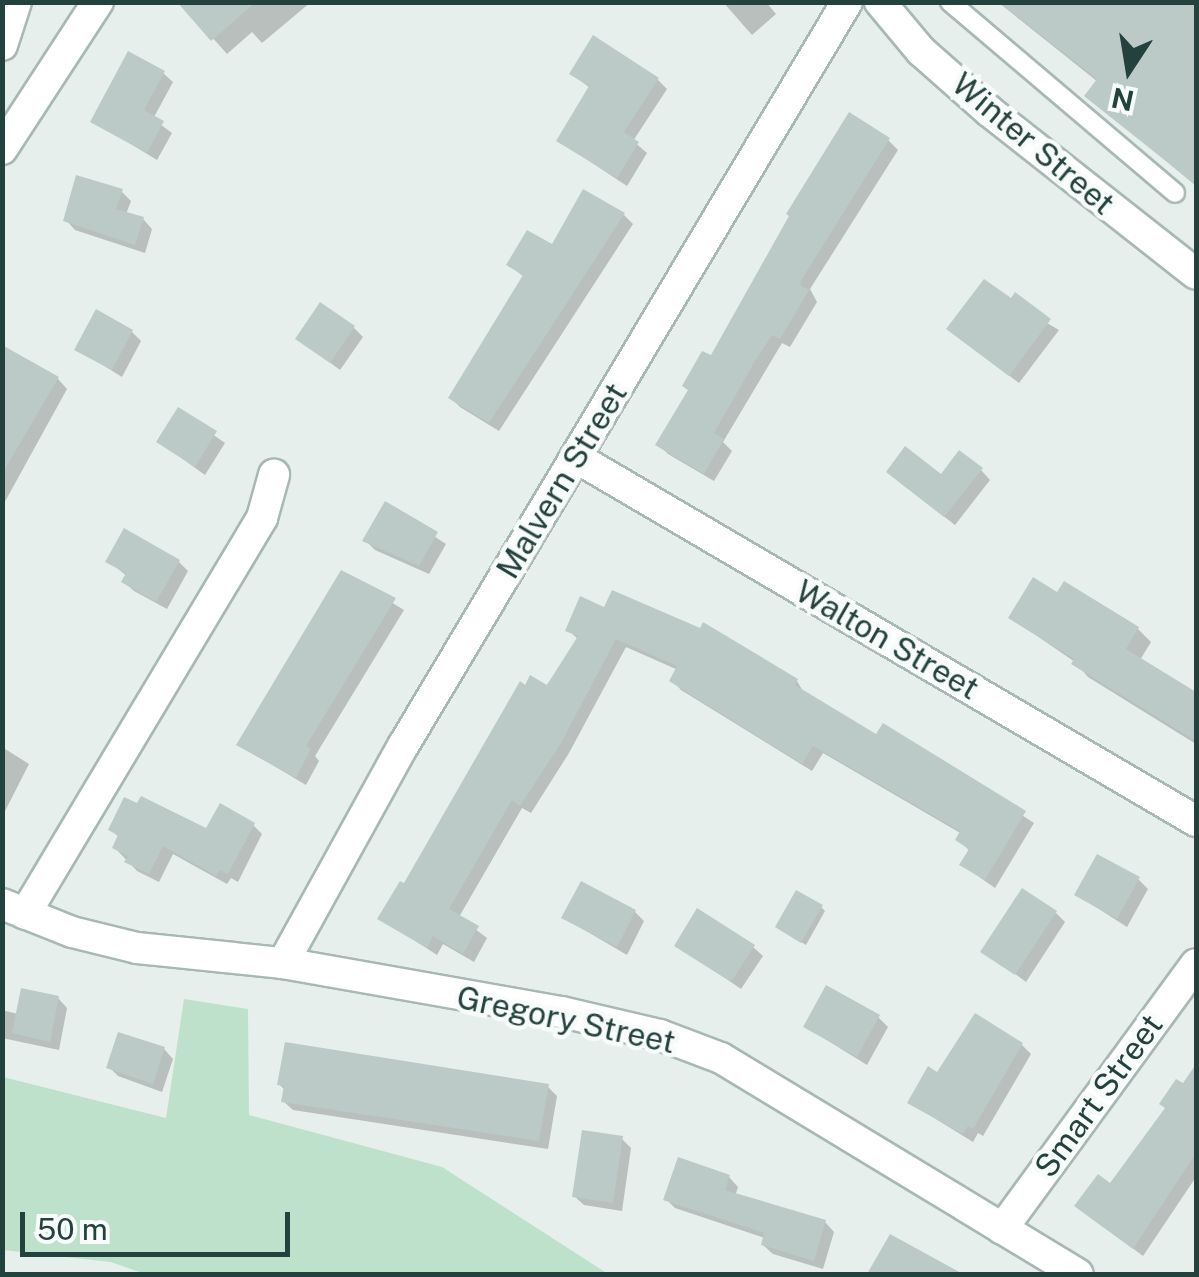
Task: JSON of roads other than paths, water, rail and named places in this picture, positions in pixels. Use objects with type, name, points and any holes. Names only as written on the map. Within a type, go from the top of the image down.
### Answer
[{"type":"street","points":[[2,45],[16,2]]},
{"type":"street","points":[[2,149],[98,2]]},
{"type":"street","name":"Malvern Street","points":[[283,963],[403,746],[847,2]]},
{"type":"street","name":"Winter Street","points":[[880,2],[921,50],[988,111],[1196,274]]},
{"type":"street","name":"Walton Street","points":[[578,458],[1196,821]]},
{"type":"street","points":[[14,909],[262,518],[274,475]]},
{"type":"street","name":"Gregory Street","points":[[14,909],[137,948],[283,963],[562,1012],[660,1035],[721,1058],[1078,1274]]},
{"type":"street","name":"Smart Street","points":[[1002,1228],[1196,964]]},
{"type":"lane","points":[[950,2],[1175,193]]}]
